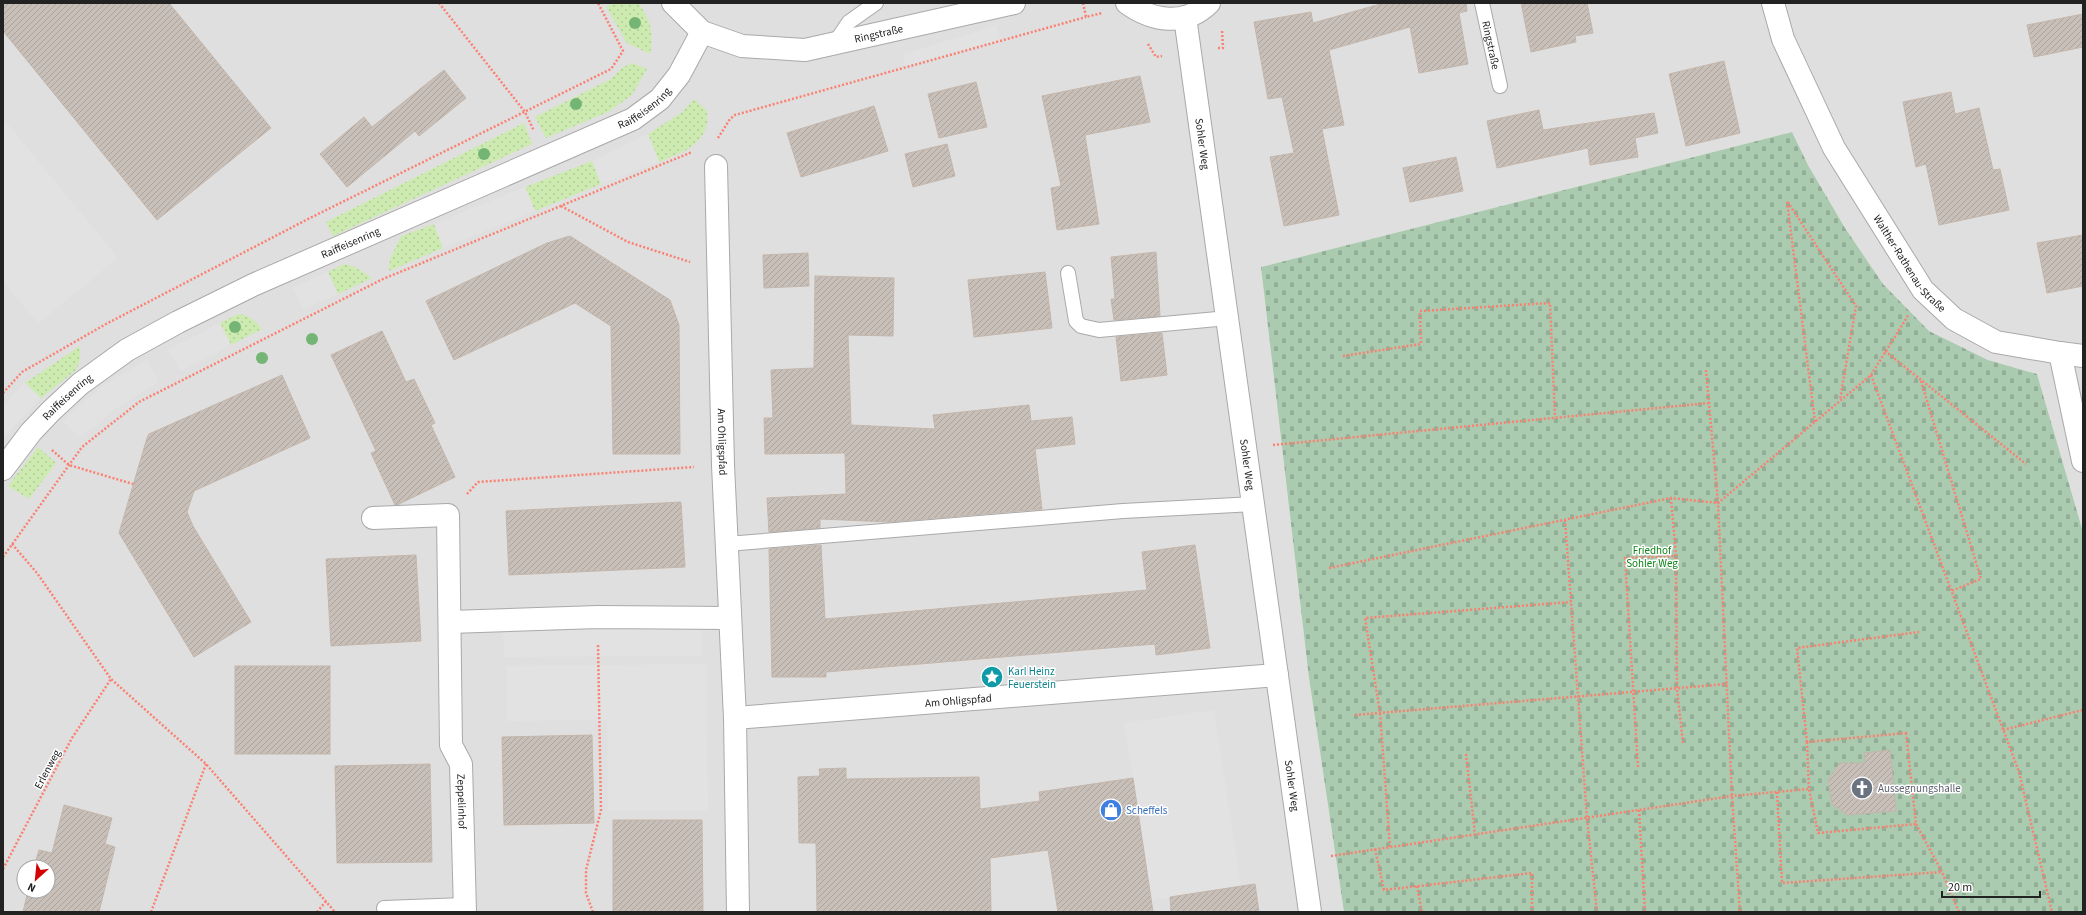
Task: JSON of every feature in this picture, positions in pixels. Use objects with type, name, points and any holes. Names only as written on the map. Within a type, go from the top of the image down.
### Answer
[{"type":"street","points":[[673,3],[702,32]]},
{"type":"street","name":"Ringstraße","points":[[702,32],[742,46],[806,50],[1014,3]]},
{"type":"street","points":[[1127,3],[1141,13],[1163,19],[1185,17],[1205,8],[1209,3]]},
{"type":"street","name":"Walther-Rathenau-Straße","points":[[1773,3],[1783,39],[1834,148],[1923,290],[1954,319],[1996,342],[2083,356]]},
{"type":"street","name":"Sohler Weg","points":[[1185,17],[1310,912]]},
{"type":"street","name":"Raiffeisenring","points":[[3,469],[31,432],[51,411],[80,384],[126,350],[178,322],[253,285],[633,119],[660,99],[679,75],[702,32]]},
{"type":"street","name":"Am Ohligspfad","points":[[716,166],[723,465],[729,618],[735,718],[738,912]]},
{"type":"street","points":[[2060,353],[2083,461]]},
{"type":"street","name":"Zeppelinhof","points":[[373,518],[448,515],[451,745],[461,764],[465,908]]},
{"type":"street","points":[[450,622],[598,617],[729,618]]},
{"type":"street","name":"Am Ohligspfad","points":[[735,718],[1277,675]]},
{"type":"lane","points":[[834,44],[849,22],[876,3]]},
{"type":"lane","name":"Ringstraße","points":[[1482,3],[1500,86]]},
{"type":"lane","points":[[1068,273],[1076,321],[1080,326],[1099,330],[1228,318]]},
{"type":"lane","points":[[727,544],[1123,511],[1254,504]]},
{"type":"lane","points":[[384,908],[465,908]]},
{"type":"path","points":[[439,3],[525,112],[547,156]]},
{"type":"path","points":[[3,393],[22,372],[106,324],[310,218],[611,69],[623,51],[598,3]]},
{"type":"path","points":[[716,166],[716,142],[730,119],[735,115],[1086,17]]},
{"type":"path","points":[[3,557],[82,446],[139,402],[383,279],[694,152]]},
{"type":"path","points":[[1815,422],[1787,201],[1856,306],[1840,401]]},
{"type":"path","points":[[560,206],[628,242],[719,271]]},
{"type":"path","points":[[1329,568],[1671,498],[1718,503],[1871,375],[1923,290]]},
{"type":"path","points":[[1343,356],[1421,344],[1420,311],[1550,302],[1555,417]]},
{"type":"path","points":[[1885,351],[2026,464]]},
{"type":"path","points":[[1706,370],[1718,503],[1732,796],[1740,912]]},
{"type":"path","points":[[1871,375],[2019,772],[2052,912]]},
{"type":"path","points":[[1922,381],[1981,579],[1951,591]]},
{"type":"path","points":[[1271,445],[1709,402]]},
{"type":"path","points":[[31,432],[69,465],[133,484]]},
{"type":"path","points":[[478,482],[723,465]]},
{"type":"path","points":[[1671,498],[1676,556],[1677,689],[1683,743]]},
{"type":"path","points":[[1565,520],[1587,818],[1597,912]]},
{"type":"path","points":[[12,544],[37,573],[111,679],[206,764],[336,912]]},
{"type":"path","points":[[1638,767],[1635,692],[1625,558],[1676,556]]},
{"type":"path","points":[[1390,847],[1380,713],[1365,618],[1571,602]]},
{"type":"path","points":[[593,912],[586,893],[586,870],[601,810],[598,617]]},
{"type":"path","points":[[1916,824],[1818,832],[1809,790],[1808,742],[1797,648],[1919,632]]},
{"type":"path","name":"Erlenweg","points":[[3,869],[72,738],[111,679]]},
{"type":"path","points":[[1355,715],[1727,684]]},
{"type":"path","points":[[2003,730],[2083,710]]},
{"type":"path","points":[[1808,742],[1906,733],[1916,824],[1942,872],[1959,912]]},
{"type":"path","points":[[1466,754],[1475,834]]},
{"type":"path","points":[[151,912],[206,764]]},
{"type":"path","points":[[1326,856],[1732,796],[1809,790]]},
{"type":"path","points":[[1777,792],[1782,883],[1942,872]]},
{"type":"path","points":[[1639,810],[1645,912]]},
{"type":"path","points":[[1375,849],[1384,890],[1532,873],[1532,912]]},
{"type":"path","points":[[1417,886],[1422,912]]},
{"type":"path","points":[[318,912],[327,900]]},
{"type":"shaded area","points":[[3,3],[2083,3],[2083,532],[2037,374],[1988,360],[1929,331],[1883,284],[1845,228],[1808,165],[1792,132],[1261,267],[1309,678],[1344,912],[3,912]]},
{"type":"shaded area","points":[[996,26],[1002,40],[905,67],[903,54]]},
{"type":"shaded area","points":[[3,118],[118,258],[38,324],[3,281]]},
{"type":"shaded area","points":[[648,134],[659,162],[601,184],[592,161]]},
{"type":"shaded area","points":[[525,187],[535,211],[443,248],[434,224]]},
{"type":"shaded area","points":[[328,272],[338,294],[303,309],[293,288]]},
{"type":"shaded area","points":[[220,323],[231,345],[180,371],[168,349]]},
{"type":"shaded area","points":[[147,359],[159,382],[115,409],[80,438],[62,421],[101,387]]},
{"type":"shaded area","points":[[25,383],[41,398],[3,438],[3,405]]},
{"type":"shaded area","points":[[702,627],[702,656],[504,657],[503,628]]},
{"type":"shaded area","points":[[706,664],[708,811],[608,811],[607,720],[507,721],[507,666]]},
{"type":"shaded area","points":[[1214,710],[1241,886],[1152,900],[1124,723]]},
{"type":"green space","points":[[613,3],[638,3],[649,21],[652,40],[650,54],[627,43],[606,7]]},
{"type":"green space","points":[[633,63],[647,69],[632,95],[608,112],[546,138],[535,117],[611,79],[623,67]]},
{"type":"green space","points":[[694,99],[707,111],[705,131],[694,145],[659,162],[648,134],[681,113]]},
{"type":"green space","points":[[524,123],[532,144],[333,236],[326,222]]},
{"type":"green space","name":"Friedhof Sohler Weg","points":[[1792,132],[1808,165],[1845,228],[1883,284],[1929,331],[1988,360],[2037,374],[2083,532],[2083,912],[1344,912],[1309,678],[1261,267]]},
{"type":"green space","points":[[592,161],[601,184],[535,211],[525,187]]},
{"type":"green space","points":[[434,224],[443,248],[389,271],[390,259],[401,236]]},
{"type":"green space","points":[[344,264],[355,267],[372,278],[338,294],[328,272]]},
{"type":"green space","points":[[238,314],[252,318],[262,329],[231,345],[220,323]]},
{"type":"green space","points":[[80,346],[80,360],[76,370],[41,398],[25,383]]},
{"type":"green space","points":[[38,447],[56,463],[29,499],[8,486]]},
{"type":"building","points":[[3,3],[169,3],[271,128],[157,220],[3,31]]},
{"type":"building","points":[[1384,3],[1466,3],[1467,11],[1459,13],[1468,64],[1419,73],[1410,27],[1329,50],[1344,125],[1322,129],[1339,215],[1284,226],[1270,157],[1294,153],[1282,97],[1268,99],[1254,22],[1311,12],[1313,23]]},
{"type":"building","points":[[1521,3],[1587,3],[1593,33],[1575,36],[1576,42],[1531,52]]},
{"type":"building","points":[[2083,14],[2083,47],[2034,57],[2027,25]]},
{"type":"building","points":[[1724,61],[1740,133],[1686,146],[1669,74]]},
{"type":"building","points":[[444,70],[466,98],[419,136],[415,131],[347,187],[320,154],[364,117],[372,127]]},
{"type":"building","points":[[1140,76],[1150,122],[1085,135],[1099,224],[1057,230],[1051,188],[1061,186],[1042,96]]},
{"type":"building","points":[[976,82],[987,127],[939,138],[928,94]]},
{"type":"building","points":[[1951,92],[1955,114],[1979,108],[1993,170],[2000,169],[2009,210],[1939,225],[1926,164],[1916,167],[1903,102]]},
{"type":"building","points":[[874,106],[888,151],[801,177],[787,133]]},
{"type":"building","points":[[1539,110],[1543,130],[1654,113],[1658,133],[1635,138],[1638,157],[1590,165],[1588,148],[1497,168],[1487,121]]},
{"type":"building","points":[[947,144],[955,176],[913,187],[905,154]]},
{"type":"building","points":[[1456,157],[1463,191],[1410,202],[1403,168]]},
{"type":"building","points":[[2083,235],[2083,286],[2047,293],[2037,243]]},
{"type":"building","points":[[570,236],[670,300],[679,325],[680,454],[613,454],[611,326],[575,303],[454,360],[426,301],[547,243]]},
{"type":"building","points":[[1156,252],[1160,316],[1114,320],[1111,299],[1115,299],[1111,257]]},
{"type":"building","points":[[808,253],[809,286],[764,288],[763,255]]},
{"type":"building","points":[[1045,272],[1052,328],[974,337],[968,280]]},
{"type":"building","points":[[815,276],[894,278],[893,336],[848,335],[851,425],[935,429],[933,415],[1029,405],[1031,421],[1072,417],[1075,444],[1035,449],[1042,509],[889,522],[820,519],[820,528],[769,532],[767,498],[846,494],[845,453],[765,454],[764,418],[773,418],[771,370],[814,368]]},
{"type":"building","points":[[382,331],[406,382],[414,379],[435,423],[431,425],[455,477],[397,505],[395,505],[371,453],[376,451],[331,355]]},
{"type":"building","points":[[1162,333],[1167,375],[1121,381],[1116,337]]},
{"type":"building","points":[[282,375],[310,438],[194,491],[187,512],[193,526],[251,622],[194,657],[119,533],[147,438],[149,434]]},
{"type":"building","points":[[681,502],[685,567],[509,575],[506,511]]},
{"type":"building","points":[[821,545],[825,619],[1147,590],[1142,552],[1195,545],[1210,648],[1156,655],[1155,644],[826,672],[826,677],[772,677],[769,549]]},
{"type":"building","points":[[416,555],[421,641],[331,646],[326,559]]},
{"type":"building","points":[[235,666],[330,666],[330,754],[235,754]]},
{"type":"building","points":[[592,735],[594,823],[504,825],[502,737]]},
{"type":"building","name":"Aussegnungshalle","points":[[1890,750],[1896,811],[1847,815],[1832,804],[1828,780],[1840,763],[1865,763],[1864,753]]},
{"type":"building","points":[[430,764],[432,862],[337,863],[335,766]]},
{"type":"building","points":[[846,768],[846,779],[979,777],[980,809],[1040,801],[1039,792],[1133,778],[1153,912],[1058,912],[1048,850],[990,858],[991,912],[817,912],[816,843],[799,843],[798,777],[820,776],[819,769]]},
{"type":"building","points":[[64,805],[112,818],[105,844],[115,847],[99,912],[23,912],[26,899],[56,899],[56,859],[36,859],[39,850],[52,853]]},
{"type":"building","points":[[613,820],[702,820],[703,911],[613,912]]},
{"type":"building","points":[[1255,884],[1259,912],[1171,912],[1170,897]]},
{"type":"place","name":"Karl Heinz Feuerstein","points":[[992,677]]},
{"type":"place","name":"Aussegnungshalle","points":[[1862,788]]},
{"type":"place","name":"Scheffels","points":[[1111,810]]}]
